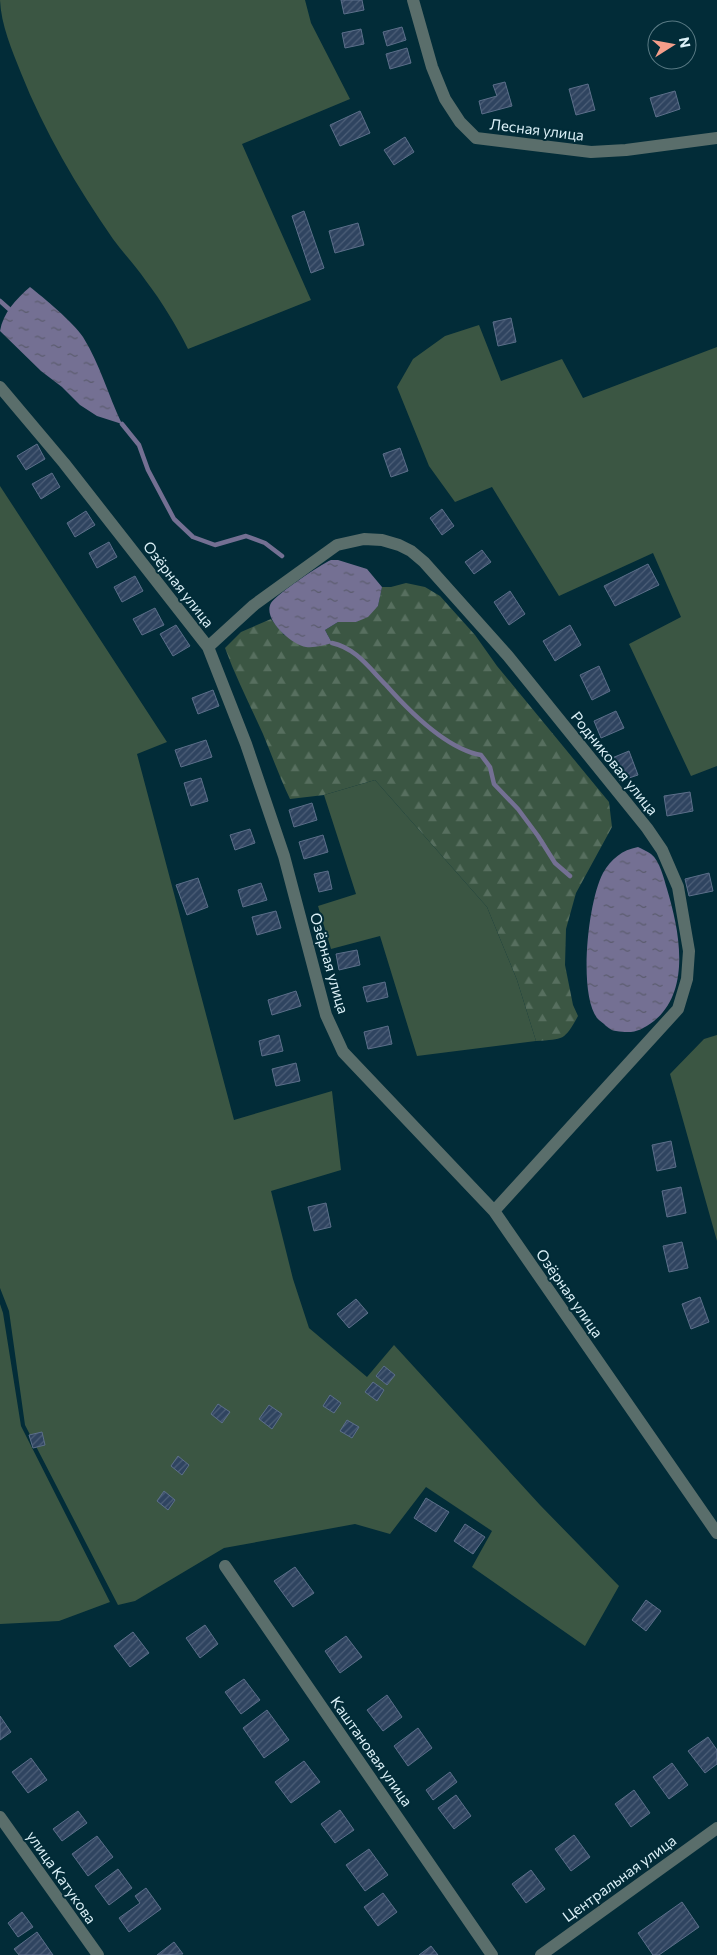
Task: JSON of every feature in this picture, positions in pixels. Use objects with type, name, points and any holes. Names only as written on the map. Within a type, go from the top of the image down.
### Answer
[{"type":"street","name":"Лесная улица","points":[[413,0],[432,67],[445,99],[460,122],[476,138],[591,152],[626,150],[717,138]]},
{"type":"street","name":"Озёрная улица","points":[[0,387],[64,463],[208,647],[246,744],[284,856],[326,1015],[343,1052],[494,1211],[717,1533]]},
{"type":"street","name":"Родниковая улица","points":[[208,647],[254,605],[337,545],[364,539],[382,540],[399,545],[424,562],[508,656],[647,828],[662,850],[678,887],[689,951],[687,979],[678,1009],[494,1211]]},
{"type":"street","name":"Каштановая улица","points":[[224,1566],[492,1955]]},
{"type":"street","name":"улица Катукова","points":[[0,1817],[98,1955]]},
{"type":"street","name":"Центральная улица","points":[[541,1955],[717,1828]]},
{"type":"green space","points":[[0,0],[305,0],[311,23],[350,99],[242,144],[311,300],[188,349],[158,297],[117,244],[74,179],[51,137],[30,95],[11,46],[2,19]]},
{"type":"green space","points":[[479,325],[501,381],[562,359],[583,398],[717,347],[717,766],[691,776],[629,644],[681,617],[653,553],[559,596],[492,487],[455,502],[429,466],[397,387],[413,359],[445,336]]},
{"type":"green space","points":[[0,486],[167,742],[137,754],[234,1120],[332,1091],[341,1170],[271,1191],[293,1279],[309,1328],[367,1377],[394,1345],[540,1505],[619,1586],[585,1646],[472,1567],[492,1531],[426,1487],[390,1534],[355,1524],[224,1548],[135,1601],[118,1605],[25,1425],[9,1311],[0,1288]]},
{"type":"green space","points":[[406,583],[425,587],[440,596],[475,635],[497,666],[609,802],[612,827],[576,893],[566,929],[565,965],[573,1005],[578,1016],[566,1034],[558,1039],[536,1041],[517,980],[487,907],[375,780],[324,795],[290,799],[225,648],[241,632],[271,619],[284,635],[332,643],[325,630],[338,622],[356,622],[378,606],[382,587]]},
{"type":"green space","points":[[375,780],[487,907],[517,980],[536,1041],[417,1056],[380,936],[331,949],[318,906],[356,894],[324,795]]},
{"type":"green space","points":[[717,1035],[717,1241],[670,1074],[704,1039]]},
{"type":"green space","points":[[0,1304],[21,1426],[110,1602],[59,1621],[0,1624]]},
{"type":"water","points":[[30,287],[79,331],[94,358],[122,424],[97,416],[80,405],[62,387],[41,371],[0,331],[4,318],[11,307]]},
{"type":"water","points":[[331,560],[338,560],[367,569],[382,587],[378,606],[368,617],[356,622],[338,622],[325,630],[332,643],[306,647],[293,642],[280,630],[274,623],[269,609],[271,603],[282,593]]},
{"type":"water","points":[[638,847],[654,857],[663,875],[678,940],[678,976],[674,993],[666,1008],[654,1021],[636,1031],[622,1032],[612,1030],[606,1026],[597,1018],[591,1006],[588,989],[587,947],[593,904],[603,873],[618,856],[627,850]]},
{"type":"building","points":[[341,0],[362,0],[364,10],[344,14]]},
{"type":"building","points":[[402,27],[406,40],[387,46],[383,32]]},
{"type":"building","points":[[361,29],[364,44],[345,48],[342,33]]},
{"type":"building","points":[[407,48],[411,63],[390,69],[386,54]]},
{"type":"building","points":[[505,82],[512,106],[482,114],[479,101],[497,96],[493,85]]},
{"type":"building","points":[[588,84],[595,110],[576,115],[569,89]]},
{"type":"building","points":[[675,91],[680,109],[656,117],[650,98]]},
{"type":"building","points":[[360,111],[370,133],[340,146],[330,125]]},
{"type":"building","points":[[405,137],[414,152],[394,165],[384,150]]},
{"type":"building","points":[[304,211],[324,268],[311,273],[292,216]]},
{"type":"building","points":[[358,223],[364,245],[335,253],[329,231]]},
{"type":"building","points":[[511,318],[516,342],[498,346],[493,322]]},
{"type":"building","points":[[37,444],[45,459],[26,470],[17,456]]},
{"type":"building","points":[[400,448],[408,471],[391,477],[383,454]]},
{"type":"building","points":[[52,473],[60,487],[41,499],[32,484]]},
{"type":"building","points":[[442,509],[454,526],[442,535],[430,518]]},
{"type":"building","points":[[86,511],[95,525],[75,537],[67,523]]},
{"type":"building","points":[[109,542],[117,557],[97,568],[89,553]]},
{"type":"building","points":[[482,550],[491,562],[474,574],[465,562]]},
{"type":"building","points":[[648,564],[659,585],[615,606],[604,586]]},
{"type":"building","points":[[135,576],[143,591],[122,602],[114,587]]},
{"type":"building","points":[[510,591],[525,614],[509,625],[494,602]]},
{"type":"building","points":[[155,608],[164,625],[142,635],[133,619]]},
{"type":"building","points":[[176,625],[190,646],[173,656],[160,634]]},
{"type":"building","points":[[570,625],[581,645],[555,661],[543,641]]},
{"type":"building","points":[[599,666],[610,691],[592,700],[580,675]]},
{"type":"building","points":[[213,690],[219,706],[198,714],[192,698]]},
{"type":"building","points":[[616,711],[624,728],[601,738],[594,721]]},
{"type":"building","points":[[206,740],[212,757],[181,767],[175,750]]},
{"type":"building","points":[[629,751],[638,775],[620,781],[612,758]]},
{"type":"building","points":[[201,778],[208,801],[191,806],[184,783]]},
{"type":"building","points":[[690,792],[693,811],[667,816],[664,796]]},
{"type":"building","points":[[312,803],[317,820],[294,827],[289,810]]},
{"type":"building","points":[[250,829],[255,843],[235,850],[230,835]]},
{"type":"building","points":[[323,835],[328,852],[304,859],[299,842]]},
{"type":"building","points":[[328,871],[332,889],[319,892],[314,874]]},
{"type":"building","points":[[709,873],[713,891],[689,896],[685,879]]},
{"type":"building","points":[[198,878],[208,907],[187,915],[176,885]]},
{"type":"building","points":[[261,883],[267,900],[243,907],[238,890]]},
{"type":"building","points":[[276,911],[281,928],[257,935],[252,917]]},
{"type":"building","points":[[357,950],[360,965],[339,970],[336,954]]},
{"type":"building","points":[[385,982],[388,997],[367,1002],[363,987]]},
{"type":"building","points":[[296,991],[301,1006],[272,1015],[268,1000]]},
{"type":"building","points":[[388,1026],[392,1044],[368,1049],[364,1032]]},
{"type":"building","points":[[279,1035],[283,1051],[262,1056],[259,1041]]},
{"type":"building","points":[[296,1063],[300,1081],[276,1086],[272,1069]]},
{"type":"building","points":[[671,1141],[676,1167],[657,1171],[652,1145]]},
{"type":"building","points":[[681,1187],[686,1213],[667,1217],[662,1191]]},
{"type":"building","points":[[326,1203],[331,1227],[314,1231],[308,1207]]},
{"type":"building","points":[[682,1242],[688,1268],[669,1272],[663,1246]]},
{"type":"building","points":[[700,1297],[709,1322],[691,1329],[682,1304]]},
{"type":"building","points":[[356,1299],[368,1313],[349,1328],[337,1314]]},
{"type":"building","points":[[384,1366],[395,1375],[387,1385],[376,1376]]},
{"type":"building","points":[[373,1382],[384,1390],[377,1401],[365,1392]]},
{"type":"building","points":[[330,1395],[341,1403],[334,1413],[323,1406]]},
{"type":"building","points":[[218,1404],[230,1412],[222,1423],[211,1414]]},
{"type":"building","points":[[269,1405],[282,1414],[272,1429],[259,1419]]},
{"type":"building","points":[[347,1420],[359,1427],[352,1438],[340,1431]]},
{"type":"building","points":[[42,1432],[45,1445],[33,1448],[29,1435]]},
{"type":"building","points":[[178,1456],[189,1465],[182,1475],[171,1466]]},
{"type":"building","points":[[164,1491],[175,1500],[168,1510],[157,1501]]},
{"type":"building","points":[[426,1498],[449,1512],[436,1532],[414,1518]]},
{"type":"building","points":[[465,1524],[485,1537],[473,1554],[454,1541]]},
{"type":"building","points":[[295,1567],[314,1593],[293,1607],[274,1581]]},
{"type":"building","points":[[646,1600],[661,1611],[646,1631],[632,1620]]},
{"type":"building","points":[[205,1625],[218,1644],[200,1658],[186,1638]]},
{"type":"building","points":[[133,1632],[149,1653],[130,1667],[114,1646]]},
{"type":"building","points":[[346,1636],[362,1657],[340,1673],[325,1651]]},
{"type":"building","points":[[244,1679],[260,1700],[241,1714],[225,1692]]},
{"type":"building","points":[[387,1695],[402,1717],[383,1731],[367,1710]]},
{"type":"building","points":[[267,1710],[289,1740],[264,1758],[243,1728]]},
{"type":"building","points":[[0,1716],[11,1732],[0,1740]]},
{"type":"building","points":[[418,1728],[432,1748],[408,1766],[394,1746]]},
{"type":"building","points":[[708,1737],[717,1750],[717,1764],[705,1773],[688,1751]]},
{"type":"building","points":[[31,1758],[47,1780],[28,1793],[12,1772]]},
{"type":"building","points":[[304,1761],[320,1782],[291,1803],[275,1782]]},
{"type":"building","points":[[672,1763],[688,1785],[669,1799],[653,1777]]},
{"type":"building","points":[[450,1772],[457,1782],[433,1800],[426,1790]]},
{"type":"building","points":[[634,1790],[650,1813],[631,1827],[615,1804]]},
{"type":"building","points":[[456,1795],[471,1816],[454,1829],[438,1808]]},
{"type":"building","points":[[340,1810],[354,1830],[335,1843],[321,1824]]},
{"type":"building","points":[[78,1811],[87,1823],[62,1841],[53,1829]]},
{"type":"building","points":[[574,1835],[590,1857],[571,1871],[555,1849]]},
{"type":"building","points":[[97,1836],[113,1857],[88,1876],[72,1854]]},
{"type":"building","points":[[369,1849],[388,1875],[365,1891],[346,1865]]},
{"type":"building","points":[[118,1869],[132,1888],[109,1905],[95,1886]]},
{"type":"building","points":[[531,1870],[545,1889],[526,1903],[512,1884]]},
{"type":"building","points":[[146,1888],[161,1909],[129,1932],[119,1918],[140,1903],[135,1896]]},
{"type":"building","points":[[383,1893],[397,1912],[378,1926],[364,1907]]},
{"type":"building","points":[[682,1902],[699,1927],[659,1955],[653,1955],[638,1933]]},
{"type":"building","points":[[22,1912],[33,1927],[18,1937],[8,1923]]},
{"type":"building","points":[[37,1932],[53,1955],[19,1955],[14,1949]]},
{"type":"building","points":[[174,1942],[183,1954],[157,1955]]},
{"type":"building","points":[[431,1946],[438,1955],[419,1955]]},
{"type":"waterway","points":[[0,301],[9,309]]},
{"type":"waterway","points":[[122,424],[139,445],[148,470],[174,519],[193,537],[215,545],[246,536],[265,543],[282,556]]},
{"type":"waterway","points":[[332,643],[348,649],[362,660],[429,728],[455,745],[481,755],[490,767],[494,784],[518,809],[555,863],[570,876]]}]
